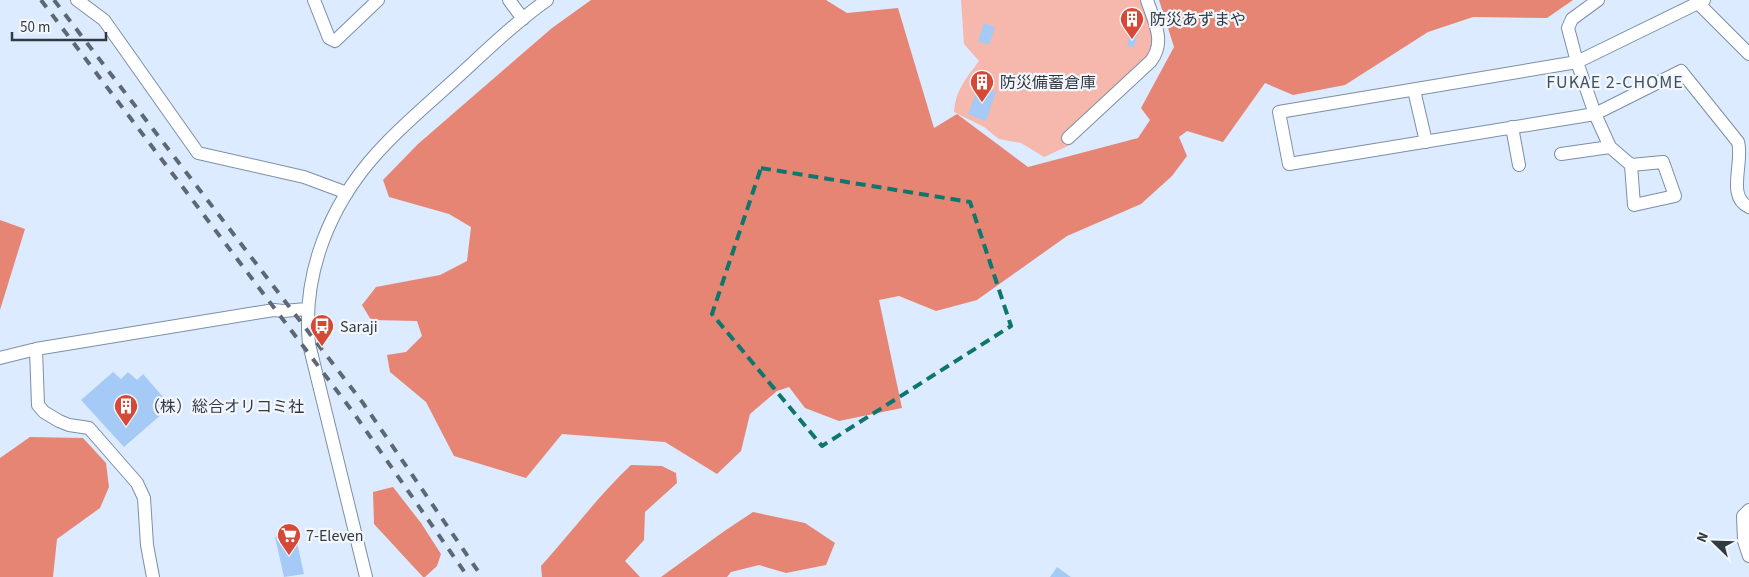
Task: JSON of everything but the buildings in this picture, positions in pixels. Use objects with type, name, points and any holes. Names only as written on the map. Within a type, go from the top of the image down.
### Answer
[{"type":"street","points":[[77,0],[104,20],[198,153],[304,177],[346,193]]},
{"type":"street","points":[[314,0],[329,38],[335,41],[378,0]]},
{"type":"street","points":[[509,0],[523,18]]},
{"type":"street","points":[[366,577],[312,361],[308,338],[307,309],[311,280],[317,257],[329,225],[346,193],[363,169],[393,136],[523,18],[547,0]]},
{"type":"street","points":[[1068,138],[1151,61],[1156,54],[1159,45],[1158,35],[1148,0]]},
{"type":"street","points":[[1598,0],[1572,19],[1568,28],[1577,62],[1595,114],[1610,147],[1631,166]]},
{"type":"street","points":[[1749,54],[1701,1],[1577,62],[1280,112],[1290,164],[1595,114],[1681,71],[1738,142],[1741,150],[1736,187],[1741,203],[1749,207]]},
{"type":"street","points":[[1414,90],[1426,142]]},
{"type":"street","points":[[1512,127],[1519,165]]},
{"type":"street","points":[[1561,154],[1610,147]]},
{"type":"street","points":[[0,358],[36,349],[274,310],[307,309]]},
{"type":"street","points":[[36,349],[38,405],[44,412],[58,421],[89,428],[137,483],[144,498],[147,545],[153,577]]},
{"type":"street","points":[[1749,510],[1743,516],[1744,541],[1749,556]]},
{"type":"highlighted area","points":[[761,168],[970,202],[1011,326],[822,446],[712,314]]},
{"type":"shaded area","points":[[591,0],[826,0],[847,13],[898,8],[934,128],[957,114],[1028,167],[1138,138],[1150,120],[1141,108],[1174,47],[1159,0],[1573,0],[1547,18],[1473,17],[1428,32],[1345,85],[1293,95],[1265,83],[1223,142],[1187,131],[1179,137],[1187,156],[1172,176],[1141,204],[1067,236],[977,300],[936,311],[899,296],[879,300],[902,408],[839,421],[805,408],[789,387],[777,391],[750,414],[741,451],[717,474],[665,442],[562,434],[526,478],[454,456],[426,402],[390,372],[387,355],[406,352],[422,336],[417,321],[371,320],[362,305],[376,287],[440,275],[467,261],[471,227],[449,214],[389,197],[383,180],[418,144],[552,28]]},
{"type":"shaded area","points":[[961,0],[1153,0],[1162,25],[1163,49],[1155,65],[1068,146],[1044,157],[1021,143],[999,139],[984,127],[954,112],[959,91],[979,61],[964,44]]},
{"type":"shaded area","points":[[0,220],[25,229],[0,310]]},
{"type":"shaded area","points":[[30,437],[83,438],[106,463],[109,487],[100,508],[57,539],[53,577],[0,577],[0,458]]},
{"type":"shaded area","points":[[631,465],[662,466],[676,473],[677,483],[645,512],[644,540],[625,561],[640,577],[542,577],[541,566],[596,502]]},
{"type":"shaded area","points":[[393,487],[421,523],[441,554],[437,566],[425,577],[374,524],[373,492]]},
{"type":"shaded area","points":[[753,512],[805,523],[835,543],[826,565],[786,573],[759,565],[731,572],[727,577],[661,577],[723,532]]},
{"type":"railway","points":[[41,0],[353,412],[468,577]]},
{"type":"railway","points":[[54,0],[363,403],[482,577]]},
{"type":"place","name":"防災あずまや","points":[[1132,40]]},
{"type":"place","name":"防災備蓄倉庫","points":[[982,103]]},
{"type":"place","name":"Saraji","points":[[322,347]]},
{"type":"place","name":"（株）総合オリコミ社","points":[[126,427]]},
{"type":"place","name":"7-Eleven","points":[[289,556]]},
{"type":"district","name":"FUKAE 2-CHOME","points":[[1615,82]]}]
